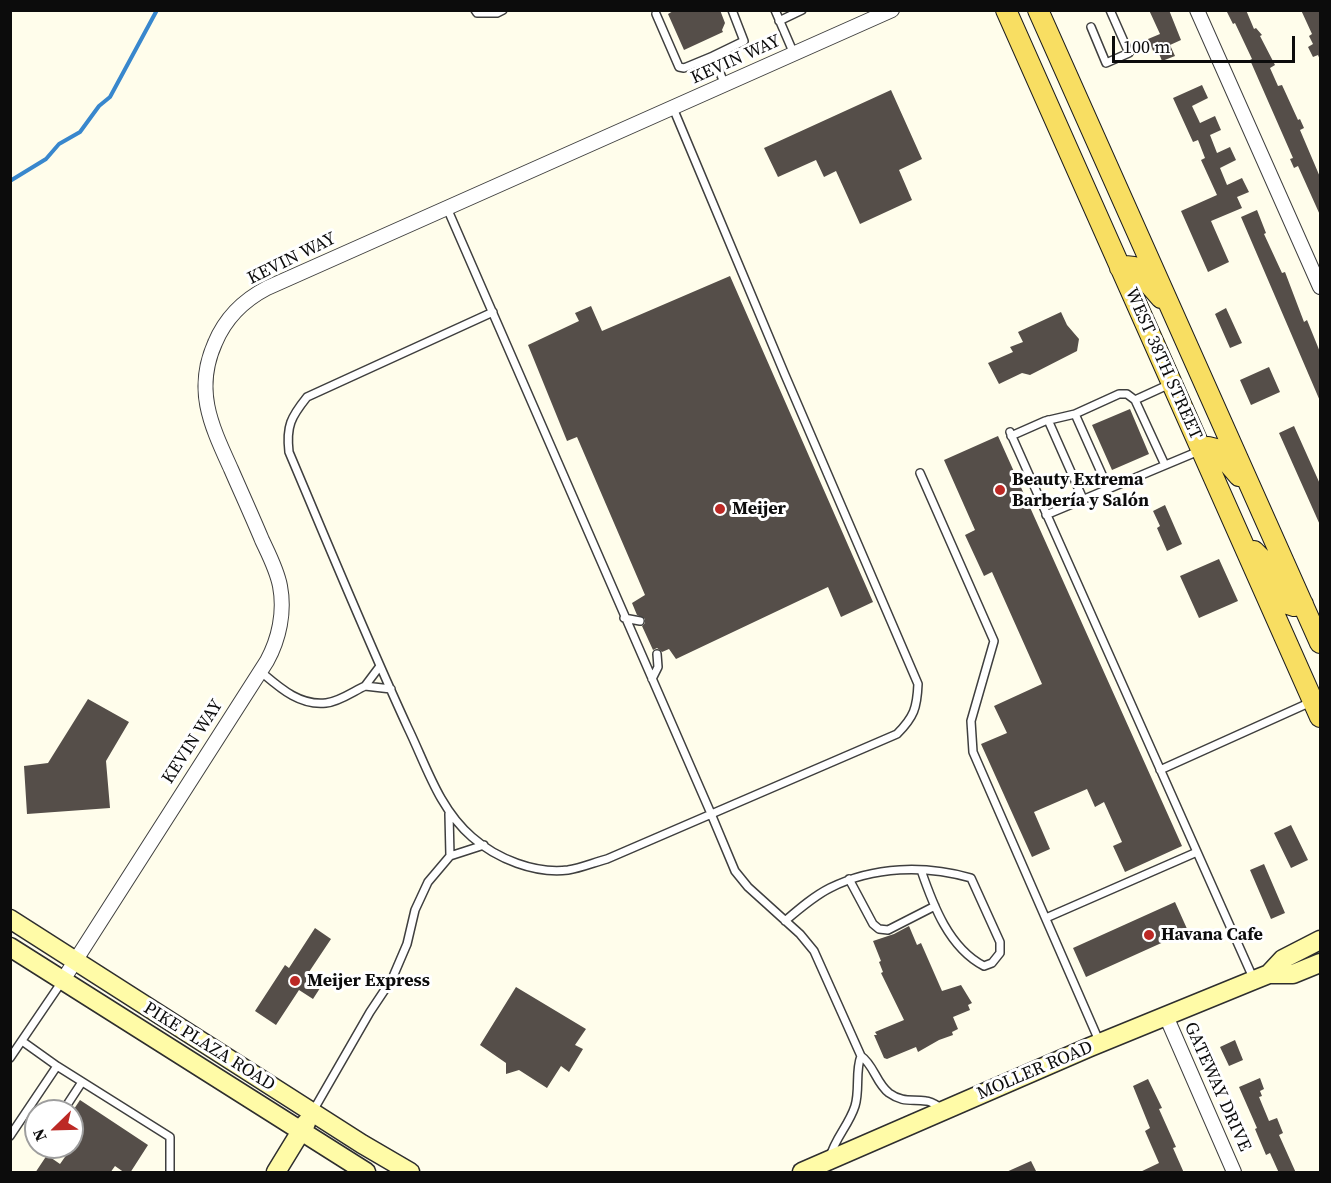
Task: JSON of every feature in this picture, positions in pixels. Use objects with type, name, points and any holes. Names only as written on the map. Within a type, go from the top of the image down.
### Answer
[{"type":"main road","name":"WEST 38TH STREET","points":[[1005,10],[1317,709]]},
{"type":"main road","name":"WEST 38TH STREET","points":[[1038,10],[1320,643]]},
{"type":"main road","points":[[1120,268],[1129,266],[1136,269],[1169,306]]},
{"type":"main road","points":[[1202,450],[1208,447],[1216,449],[1254,494]]},
{"type":"main road","points":[[1241,539],[1268,565],[1288,604],[1294,606],[1303,604]]},
{"type":"main road","name":"PIKE PLAZA ROAD","points":[[10,919],[410,1173]]},
{"type":"main road","name":"MOLLER ROAD","points":[[1262,977],[1283,959],[1320,940]]},
{"type":"main road","name":"PIKE PLAZA ROAD","points":[[10,947],[366,1173]]},
{"type":"main road","name":"MOLLER ROAD","points":[[802,1173],[1100,1043],[1262,977],[1293,974],[1320,963]]},
{"type":"main road","points":[[276,1173],[312,1112]]},
{"type":"street","name":"KEVIN WAY","points":[[63,980],[270,656],[279,629],[282,606],[280,589],[272,562],[211,424],[205,390],[211,351],[228,321],[239,308],[257,293],[892,10]]},
{"type":"street","points":[[1197,10],[1320,287]]},
{"type":"street","name":"GATEWAY DRIVE","points":[[1166,1016],[1234,1173]]},
{"type":"lane","points":[[475,10],[477,13],[497,14],[503,10]]},
{"type":"lane","points":[[656,14],[679,67],[684,68],[744,40],[732,10]]},
{"type":"lane","points":[[775,10],[794,54]]},
{"type":"lane","points":[[779,21],[802,10]]},
{"type":"lane","points":[[1091,27],[1106,63],[1129,53],[1110,10]]},
{"type":"lane","points":[[712,56],[725,85]]},
{"type":"lane","points":[[493,312],[307,397],[293,416],[286,434],[289,452],[380,666],[449,814],[472,838],[499,855],[535,870],[568,870],[607,859],[897,734],[910,721],[917,703],[918,684],[789,386],[673,108]]},
{"type":"lane","points":[[447,208],[735,871],[748,887],[808,943],[818,959],[861,1056],[868,1060],[881,1086],[892,1095],[906,1100],[927,1100],[945,1110]]},
{"type":"lane","points":[[1136,400],[1172,383]]},
{"type":"lane","points":[[1165,465],[1136,400],[1127,394],[1119,394],[1075,414],[1048,420],[1011,434],[1197,852],[1262,977]]},
{"type":"lane","points":[[1075,414],[1108,488]]},
{"type":"lane","points":[[1048,420],[1083,499]]},
{"type":"lane","points":[[1046,515],[1202,450]]},
{"type":"lane","points":[[920,472],[994,641],[971,722],[973,752],[1100,1043]]},
{"type":"lane","points":[[624,618],[640,621]]},
{"type":"lane","points":[[652,679],[658,667],[657,654]]},
{"type":"lane","points":[[260,671],[283,691],[306,702],[327,703],[365,686],[380,666]]},
{"type":"lane","points":[[365,686],[391,689]]},
{"type":"lane","points":[[1161,770],[1317,709]]},
{"type":"lane","points":[[449,814],[450,856]]},
{"type":"lane","points":[[312,1112],[370,1012],[392,979],[407,944],[415,910],[428,882],[450,856],[483,845]]},
{"type":"lane","points":[[1046,918],[1197,852]]},
{"type":"lane","points":[[785,921],[829,889],[849,879],[869,873],[907,869],[921,870],[954,873],[971,878],[1000,942],[1000,952],[992,963],[984,966],[973,960],[957,944],[935,906],[921,870]]},
{"type":"lane","points":[[849,879],[873,924],[879,929],[888,930],[935,906]]},
{"type":"lane","points":[[12,1054],[63,980]]},
{"type":"lane","points":[[22,1041],[57,1066],[170,1137],[170,1173]]},
{"type":"lane","points":[[829,1161],[833,1144],[845,1127],[855,1105],[861,1056]]},
{"type":"lane","points":[[10,1136],[57,1066]]},
{"type":"lane","points":[[71,1099],[82,1082]]},
{"type":"building","points":[[675,10],[720,10],[725,23],[723,32],[684,50],[668,14]]},
{"type":"building","points":[[1149,10],[1169,10],[1181,40],[1170,45],[1175,56],[1162,61],[1158,51],[1154,53],[1148,39],[1160,34]]},
{"type":"building","points":[[1226,10],[1246,10],[1254,29],[1256,28],[1262,35],[1260,36],[1275,65],[1270,68],[1278,86],[1282,85],[1298,120],[1300,119],[1304,128],[1300,130],[1320,177],[1320,215],[1298,166],[1294,168],[1290,159],[1293,158],[1250,60],[1252,59],[1235,23],[1233,24]]},
{"type":"building","points":[[1301,10],[1320,10],[1320,60],[1318,55],[1313,57],[1308,47],[1313,44],[1309,36],[1312,34]]},
{"type":"building","points":[[1202,85],[1208,98],[1192,106],[1200,123],[1215,116],[1221,130],[1210,135],[1217,153],[1230,147],[1236,160],[1220,168],[1227,185],[1242,178],[1249,192],[1237,197],[1242,208],[1211,221],[1229,262],[1208,272],[1181,211],[1217,195],[1201,160],[1205,158],[1198,140],[1193,142],[1173,98]]},
{"type":"building","points":[[891,90],[922,159],[899,170],[912,200],[860,224],[836,171],[824,177],[816,160],[778,177],[764,148]]},
{"type":"building","points":[[1257,210],[1266,233],[1264,234],[1282,273],[1285,272],[1304,322],[1307,320],[1320,352],[1320,401],[1241,217]]},
{"type":"building","name":"Meijer","points":[[730,276],[873,602],[841,617],[828,587],[676,659],[669,649],[662,652],[657,648],[653,650],[642,626],[645,619],[637,615],[632,603],[645,595],[577,437],[567,441],[528,345],[579,321],[575,313],[591,306],[602,331]]},
{"type":"building","points":[[1226,308],[1242,343],[1230,348],[1215,314]]},
{"type":"building","points":[[1061,312],[1067,325],[1079,339],[1077,351],[1030,375],[1022,373],[999,384],[988,363],[1013,352],[1010,347],[1023,342],[1018,332]]},
{"type":"building","points":[[1269,367],[1280,392],[1251,405],[1240,380]]},
{"type":"building","points":[[1130,409],[1149,454],[1112,470],[1092,425]]},
{"type":"building","points":[[1294,426],[1320,484],[1320,525],[1279,433]]},
{"type":"building","points":[[998,436],[1182,846],[1125,872],[1113,846],[1122,842],[1104,802],[1095,807],[1087,789],[1034,812],[1050,849],[1032,857],[981,744],[1007,733],[994,706],[1042,684],[992,572],[984,576],[965,535],[975,530],[944,460]]},
{"type":"building","points":[[1165,505],[1182,544],[1167,551],[1157,528],[1160,526],[1153,511]]},
{"type":"building","points":[[1219,559],[1238,601],[1199,618],[1180,576]]},
{"type":"building","points":[[88,699],[129,722],[106,761],[110,808],[27,814],[24,766],[48,763]]},
{"type":"building","points":[[1291,825],[1308,860],[1291,868],[1274,833]]},
{"type":"building","points":[[1264,864],[1285,913],[1271,919],[1250,870]]},
{"type":"building","points":[[1175,902],[1188,931],[1086,977],[1073,948]]},
{"type":"building","points":[[909,926],[917,945],[921,943],[942,991],[961,985],[972,1003],[968,1005],[970,1010],[953,1017],[958,1029],[952,1032],[953,1035],[918,1052],[916,1047],[887,1059],[884,1058],[874,1035],[877,1035],[875,1032],[904,1020],[881,973],[883,972],[879,962],[881,961],[873,941]]},
{"type":"building","points":[[315,928],[331,939],[307,975],[322,985],[313,999],[299,990],[276,1025],[255,1011],[285,965],[289,968]]},
{"type":"building","points":[[516,987],[586,1029],[575,1045],[583,1049],[569,1072],[561,1066],[547,1088],[519,1070],[506,1074],[506,1063],[480,1045]]},
{"type":"building","points":[[1235,1040],[1243,1060],[1229,1066],[1220,1047]]},
{"type":"building","points":[[1260,1078],[1264,1089],[1260,1091],[1262,1096],[1259,1097],[1269,1121],[1277,1118],[1283,1133],[1279,1135],[1296,1173],[1279,1173],[1270,1153],[1266,1155],[1239,1087]]},
{"type":"building","points":[[1148,1079],[1162,1108],[1159,1109],[1176,1147],[1173,1148],[1184,1173],[1138,1173],[1159,1163],[1145,1131],[1150,1128],[1133,1086]]},
{"type":"building","points":[[84,1103],[148,1145],[130,1173],[125,1173],[115,1166],[110,1173],[35,1173],[44,1159],[53,1159],[60,1164],[64,1159],[84,1159]]},
{"type":"building","points":[[1031,1161],[1037,1173],[1004,1173]]},
{"type":"waterway","points":[[10,181],[46,159],[59,144],[80,132],[99,106],[110,97],[157,10]]},
{"type":"place","name":"Beauty Extrema Barbería y Salón","points":[[1000,490]]},
{"type":"place","name":"Meijer","points":[[720,509]]},
{"type":"place","name":"Havana Cafe","points":[[1149,935]]},
{"type":"place","name":"Meijer Express","points":[[295,981]]}]
